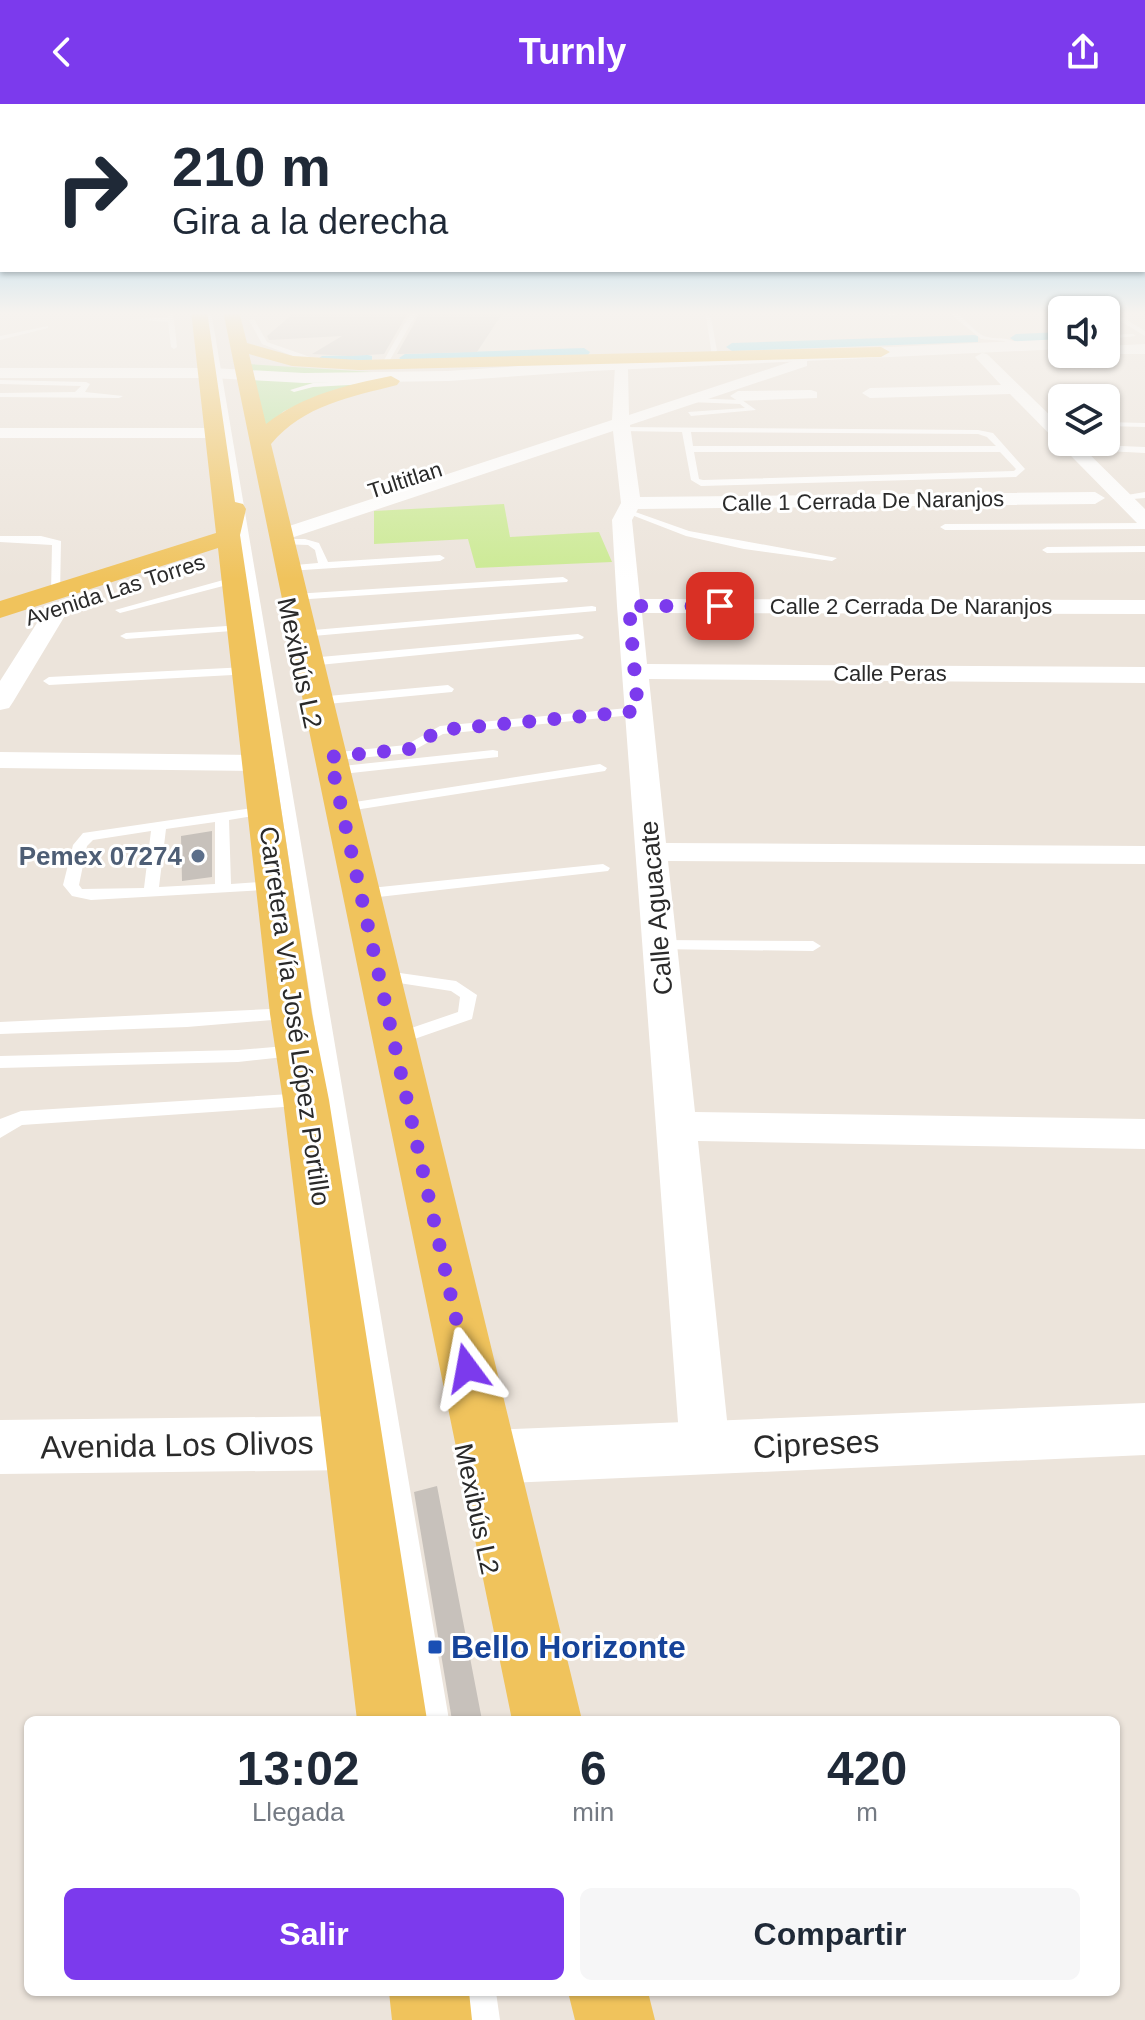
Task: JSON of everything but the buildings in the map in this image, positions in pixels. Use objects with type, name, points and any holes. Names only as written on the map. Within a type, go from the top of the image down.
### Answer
[{"type":"main road","name":"Carretera Vía José López Portillo","points":[[218,400],[214,433],[273,571],[335,779],[546,1716]]},
{"type":"main road","points":[[224,400],[273,571]]},
{"type":"main road","name":"Carretera Vía José López Portillo","points":[[248,400],[260,444],[273,571],[241,628],[294,1032],[391,1716]]},
{"type":"main road","points":[[260,444],[276,424],[299,408],[320,400]]},
{"type":"main road","name":"Avenida Las Torres","points":[[0,610],[273,571]]},
{"type":"main road","name":"Avenida Las Torres","points":[[0,628],[57,600]]},
{"type":"main road","points":[[429,1996],[432,2020]]},
{"type":"main road","points":[[609,1996],[615,2020]]},
{"type":"street","name":"Calle Aguacate","points":[[621,400],[629,506],[622,520],[705,1449]]},
{"type":"street","name":"Tultitlan","points":[[273,571],[671,400]]},
{"type":"street","name":"Tultitlan","points":[[622,420],[703,400]]},
{"type":"street","name":"Tultitlan","points":[[693,404],[740,400]]},
{"type":"street","points":[[1028,400],[1048,417]]},
{"type":"street","points":[[0,433],[214,433]]},
{"type":"street","points":[[1080,456],[1145,523]]},
{"type":"street","name":"Calle 1 Cerrada De Naranjos","points":[[629,506],[1095,498]]},
{"type":"street","points":[[0,702],[13,660],[57,600]]},
{"type":"street","name":"Calle 2 Cerrada De Naranjos","points":[[629,606],[1145,607]]},
{"type":"street","name":"Calle Peras","points":[[635,671],[1145,675]]},
{"type":"street","points":[[0,760],[260,763]]},
{"type":"street","points":[[651,852],[1145,855]]},
{"type":"street","points":[[676,1126],[1145,1134]]},
{"type":"street","name":"Cipreses","points":[[487,1457],[1145,1429]]},
{"type":"street","name":"Avenida Los Olivos","points":[[0,1447],[354,1443]]},
{"type":"lane","name":"Mexibús L2","points":[[232,400],[273,571],[434,1716]]},
{"type":"lane","name":"Mexibús L2","points":[[243,400],[424,1253]]},
{"type":"lane","points":[[742,402],[752,410],[693,404],[742,402]]},
{"type":"lane","points":[[622,420],[686,429],[978,432],[990,435],[1020,471],[709,483],[695,480],[686,429]]},
{"type":"lane","points":[[1120,424],[1145,425]]},
{"type":"lane","points":[[1120,447],[1145,450]]},
{"type":"lane","points":[[689,449],[1002,449]]},
{"type":"lane","points":[[1120,497],[1145,495]]},
{"type":"lane","points":[[629,506],[686,533],[744,546],[832,558]]},
{"type":"lane","points":[[945,527],[1145,523]]},
{"type":"lane","points":[[0,539],[41,539],[57,543],[57,600]]},
{"type":"lane","points":[[1047,550],[1145,549]]},
{"type":"lane","points":[[120,610],[273,571],[440,558]]},
{"type":"lane","points":[[273,571],[563,580]]},
{"type":"lane","points":[[273,571],[592,609]]},
{"type":"lane","points":[[273,571],[578,637]]},
{"type":"lane","points":[[273,571],[448,689]]},
{"type":"lane","points":[[126,636],[241,628]]},
{"type":"lane","points":[[49,681],[247,671]]},
{"type":"lane","points":[[335,779],[409,749],[440,730],[638,711]]},
{"type":"lane","points":[[335,779],[493,754]]},
{"type":"lane","points":[[335,779],[600,768]]},
{"type":"lane","points":[[266,810],[88,836],[80,845],[71,885],[77,893],[91,895],[277,886]]},
{"type":"lane","points":[[222,816],[223,888]]},
{"type":"lane","points":[[151,892],[159,824]]},
{"type":"lane","points":[[361,894],[603,868]]},
{"type":"lane","points":[[659,945],[813,946]]},
{"type":"lane","points":[[379,975],[456,986],[469,995],[466,1015],[394,1040]]},
{"type":"lane","points":[[0,1028],[187,1021],[294,1032]]},
{"type":"lane","points":[[187,1021],[190,1057]]},
{"type":"lane","points":[[39,1061],[46,1026]]},
{"type":"lane","points":[[0,1062],[190,1057],[294,1032]]},
{"type":"lane","points":[[0,1131],[9,1122],[21,1118],[306,1100]]},
{"type":"lane","points":[[481,1996],[484,2020]]},
{"type":"lane","points":[[579,1996],[584,2020]]},
{"type":"green space","points":[[255,400],[313,400],[284,411],[262,429]]},
{"type":"green space","points":[[504,504],[510,537],[599,532],[612,562],[476,568],[468,539],[374,544],[374,511]]},
{"type":"place","name":"Pemex 07274","points":[[198,856]]},
{"type":"place","name":"Bello Horizonte","points":[[435,1647]]},
{"type":"route","points":[[467,1368],[330,757],[409,749],[440,730],[638,711],[629,606],[720,606]]}]
